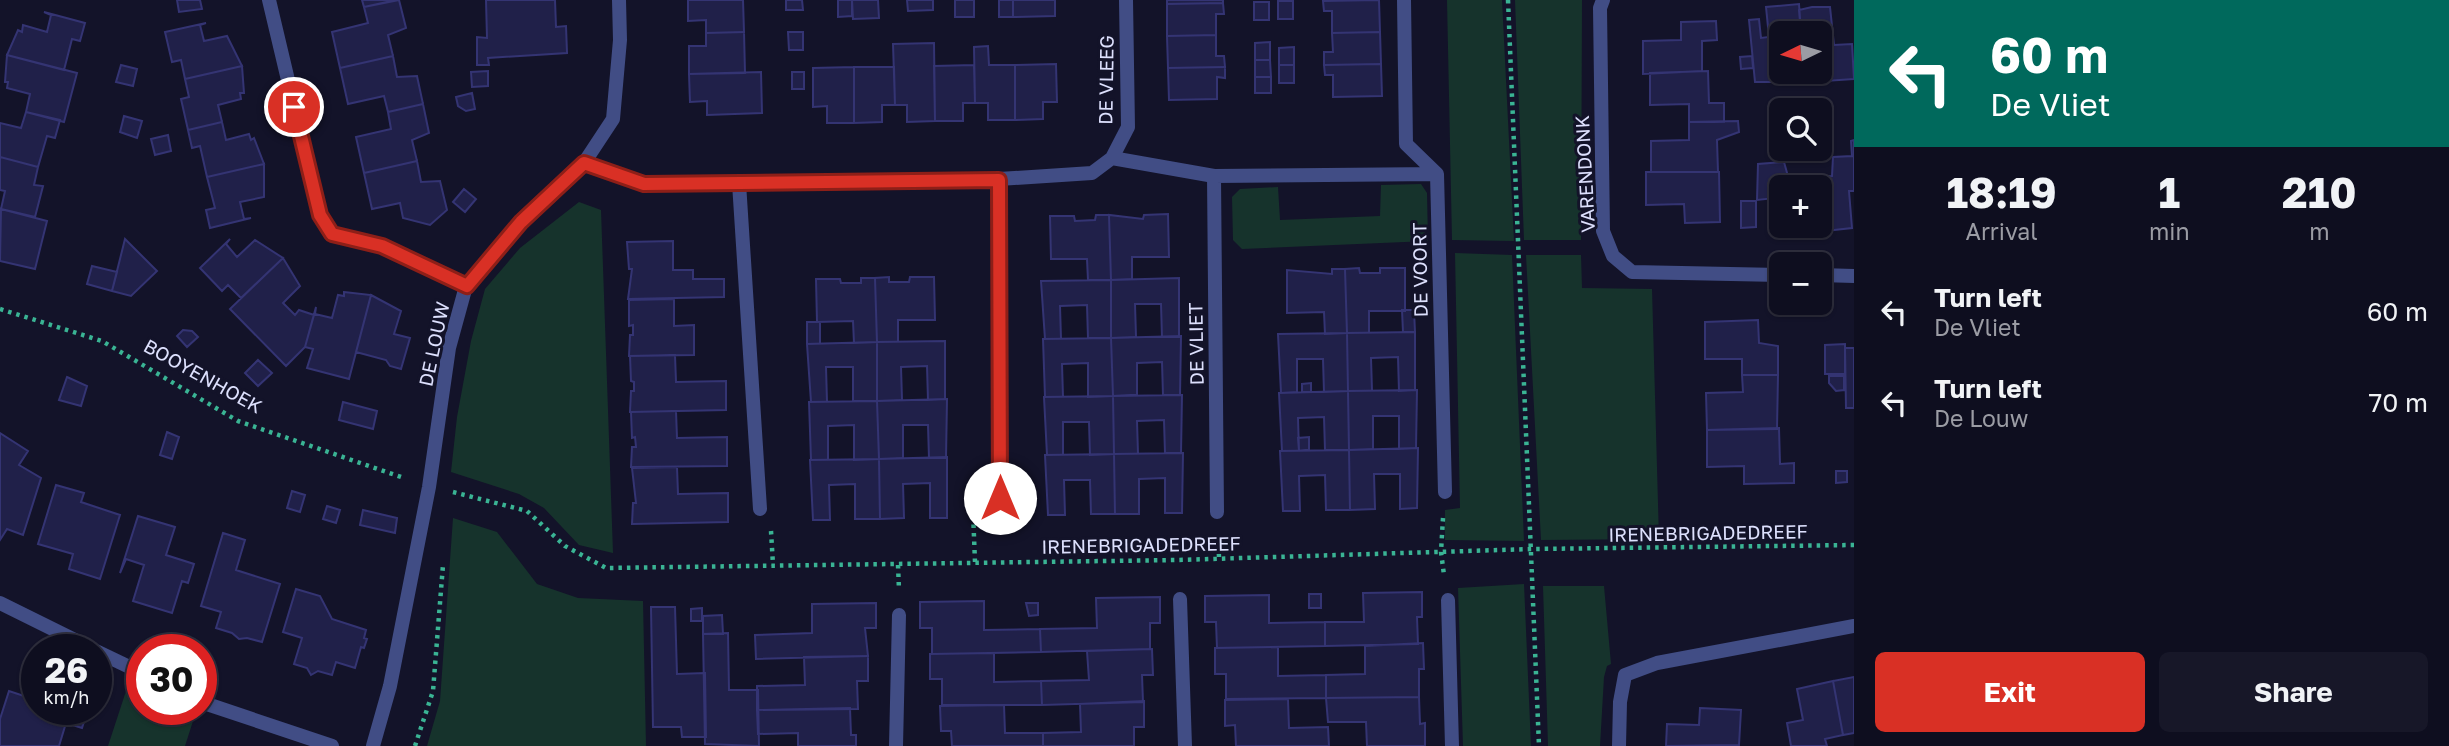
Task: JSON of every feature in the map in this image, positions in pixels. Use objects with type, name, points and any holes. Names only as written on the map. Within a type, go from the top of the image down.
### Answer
[{"type":"street","points":[[269,0],[320,215],[332,234],[382,246],[467,286]]},
{"type":"street","name":"DE LOUW","points":[[373,746],[390,686],[429,487],[449,348],[467,286],[521,222],[584,163],[612,119],[620,40],[619,0]]},
{"type":"street","name":"DE VLEEG","points":[[1112,158],[1128,127],[1126,0]]},
{"type":"street","points":[[1404,0],[1406,144],[1437,174]]},
{"type":"street","name":"VARENDONK","points":[[1604,0],[1600,8],[1603,231],[1613,256],[1632,272],[1769,275]]},
{"type":"street","points":[[584,163],[644,184],[999,180],[1092,173],[1112,158],[1214,176],[1437,174]]},
{"type":"street","name":"DE VOORT","points":[[1437,174],[1445,492]]},
{"type":"street","name":"DE VLIET","points":[[1214,176],[1217,512]]},
{"type":"street","points":[[999,180],[1000,498]]},
{"type":"street","points":[[739,183],[760,509]]},
{"type":"street","points":[[1832,275],[1854,276]]},
{"type":"street","points":[[1180,599],[1185,746]]},
{"type":"street","points":[[1448,600],[1452,746]]},
{"type":"street","points":[[0,603],[63,634]]},
{"type":"street","points":[[896,746],[899,615]]},
{"type":"street","points":[[1619,746],[1620,702],[1625,675],[1657,663],[1854,626]]},
{"type":"street","points":[[217,707],[332,746]]},
{"type":"path","points":[[1508,0],[1539,746]]},
{"type":"path","name":"BOOYENHOEK","points":[[0,309],[102,341],[238,421],[429,487]]},
{"type":"path","name":"IRENEBRIGADEDREEF","points":[[448,505],[449,492],[527,511],[565,546],[606,568],[1178,560],[1532,549],[1854,545]]},
{"type":"path","points":[[1441,552],[1445,492]]},
{"type":"path","points":[[975,562],[973,512],[1000,498]]},
{"type":"path","points":[[415,746],[433,691],[444,558]]},
{"type":"green space","points":[[1447,0],[1502,0],[1514,241],[1452,240]]},
{"type":"green space","points":[[1515,0],[1582,0],[1581,240],[1524,240]]},
{"type":"green space","points":[[1421,184],[1427,193],[1428,241],[1242,249],[1233,240],[1232,197],[1240,189],[1278,187],[1280,220],[1380,216],[1381,185]]},
{"type":"green space","points":[[579,202],[601,210],[613,553],[579,545],[544,508],[519,494],[451,472],[457,417],[471,341],[485,289],[520,248]]},
{"type":"green space","points":[[1455,253],[1512,255],[1524,541],[1445,540],[1445,510],[1460,508]]},
{"type":"green space","points":[[1526,255],[1581,255],[1582,288],[1652,289],[1659,539],[1541,540]]},
{"type":"green space","points":[[453,518],[497,532],[537,584],[578,598],[643,601],[646,746],[427,746],[440,701]]},
{"type":"green space","points":[[1524,584],[1531,746],[1463,746],[1458,588]]},
{"type":"green space","points":[[1543,586],[1604,586],[1611,664],[1607,666],[1604,677],[1600,746],[1548,746]]},
{"type":"green space","points":[[126,691],[126,725],[192,725],[185,746],[108,746]]},
{"type":"building","points":[[177,0],[200,0],[202,9],[179,12]]},
{"type":"building","points":[[362,0],[396,0],[364,7]]},
{"type":"building","points":[[399,0],[406,28],[388,35],[393,56],[340,68],[332,32],[368,23],[364,7]]},
{"type":"building","points":[[486,0],[555,0],[556,27],[566,26],[567,53],[488,58],[489,65],[477,65],[477,37],[487,38]]},
{"type":"building","points":[[688,0],[743,0],[744,32],[706,33],[706,20],[688,21]]},
{"type":"building","points":[[786,0],[802,0],[803,10],[786,10]]},
{"type":"building","points":[[838,0],[852,0],[852,16],[838,17]]},
{"type":"building","points":[[852,0],[878,0],[879,18],[853,19]]},
{"type":"building","points":[[907,0],[933,0],[933,10],[908,11]]},
{"type":"building","points":[[955,0],[974,0],[974,17],[955,17]]},
{"type":"building","points":[[999,0],[1013,0],[1013,17],[999,17]]},
{"type":"building","points":[[1013,0],[1055,0],[1055,16],[1013,17]]},
{"type":"building","points":[[1167,0],[1223,0],[1223,3],[1167,4]]},
{"type":"building","points":[[1379,0],[1380,32],[1332,33],[1332,11],[1324,11],[1323,1]]},
{"type":"building","points":[[1278,1],[1293,1],[1293,19],[1278,19]]},
{"type":"building","points":[[1254,2],[1269,2],[1269,20],[1254,20]]},
{"type":"building","points":[[1223,3],[1224,14],[1216,14],[1216,35],[1167,36],[1167,4]]},
{"type":"building","points":[[1799,4],[1800,21],[1769,21],[1769,37],[1766,7]]},
{"type":"building","points":[[1830,7],[1831,21],[1800,21],[1799,10]]},
{"type":"building","points":[[44,12],[85,23],[80,41],[72,39],[64,70],[7,55],[18,30],[22,32],[23,25],[47,32],[51,15]]},
{"type":"building","points":[[1759,19],[1761,38],[1769,37],[1769,82],[1755,82],[1749,20]]},
{"type":"building","points":[[1716,21],[1717,40],[1702,41],[1702,71],[1643,74],[1643,41],[1681,40],[1681,22]]},
{"type":"building","points":[[206,23],[200,25],[204,41],[227,36],[242,66],[185,79],[181,60],[172,62],[165,32]]},
{"type":"building","points":[[1832,26],[1834,45],[1852,44],[1854,79],[1832,81]]},
{"type":"building","points":[[744,32],[745,73],[689,74],[689,46],[706,46],[706,33]]},
{"type":"building","points":[[788,32],[803,32],[803,50],[789,50]]},
{"type":"building","points":[[1380,32],[1381,64],[1324,65],[1324,52],[1333,52],[1332,33]]},
{"type":"building","points":[[1216,35],[1216,56],[1224,56],[1225,67],[1168,68],[1167,36]]},
{"type":"building","points":[[1270,42],[1270,60],[1255,60],[1255,43]]},
{"type":"building","points":[[934,43],[935,121],[907,122],[907,105],[895,105],[893,44]]},
{"type":"building","points":[[988,46],[989,65],[1015,65],[1015,120],[988,120],[988,103],[975,103],[974,47]]},
{"type":"building","points":[[1294,47],[1294,65],[1279,65],[1279,48]]},
{"type":"building","points":[[7,55],[77,73],[64,122],[26,112],[30,94],[7,88],[8,82],[5,82]]},
{"type":"building","points":[[393,56],[397,77],[417,76],[423,104],[388,112],[384,96],[348,104],[340,68]]},
{"type":"building","points":[[1752,56],[1753,68],[1741,69],[1740,57]]},
{"type":"building","points":[[1255,60],[1270,60],[1271,77],[1255,77]]},
{"type":"building","points":[[1056,64],[1057,102],[1043,102],[1043,119],[1015,120],[1015,65]]},
{"type":"building","points":[[1381,64],[1382,96],[1333,97],[1333,75],[1325,75],[1324,65]]},
{"type":"building","points":[[121,65],[137,69],[133,86],[116,82]]},
{"type":"building","points":[[974,65],[975,103],[963,103],[963,121],[935,121],[934,66]]},
{"type":"building","points":[[1279,65],[1294,65],[1294,83],[1279,83]]},
{"type":"building","points":[[242,66],[244,93],[240,93],[241,99],[218,105],[222,122],[188,130],[181,99],[189,97],[185,79]]},
{"type":"building","points":[[854,67],[894,67],[895,105],[882,105],[882,122],[854,123]]},
{"type":"building","points":[[854,67],[854,123],[827,123],[827,106],[813,107],[813,68]]},
{"type":"building","points":[[1225,67],[1225,78],[1217,77],[1217,99],[1169,100],[1168,68]]},
{"type":"building","points":[[488,71],[488,86],[472,87],[471,72]]},
{"type":"building","points":[[1708,71],[1709,103],[1724,103],[1724,122],[1689,122],[1689,104],[1650,105],[1650,73]]},
{"type":"building","points":[[761,72],[762,113],[707,115],[707,101],[690,102],[689,74]]},
{"type":"building","points":[[792,72],[804,72],[804,89],[792,89]]},
{"type":"building","points":[[1255,77],[1271,77],[1271,93],[1255,93]]},
{"type":"building","points":[[472,93],[475,109],[466,111],[458,106],[456,97]]},
{"type":"building","points":[[423,104],[429,133],[412,140],[417,161],[364,173],[356,137],[391,129],[388,112]]},
{"type":"building","points":[[26,112],[60,120],[55,138],[47,136],[38,167],[0,157],[0,123],[21,128]]},
{"type":"building","points":[[124,116],[142,121],[137,138],[120,132]]},
{"type":"building","points":[[1738,121],[1739,132],[1717,140],[1718,172],[1651,172],[1651,141],[1689,140],[1689,122]]},
{"type":"building","points":[[222,122],[226,140],[249,134],[251,140],[254,138],[264,164],[207,177],[200,146],[192,148],[188,130]]},
{"type":"building","points":[[168,135],[171,151],[155,155],[151,139]]},
{"type":"building","points":[[1854,140],[1854,191],[1849,191],[1852,228],[1832,230],[1833,157],[1852,156],[1851,141]]},
{"type":"building","points":[[0,157],[38,167],[34,185],[43,186],[35,217],[1,209],[5,191],[0,190]]},
{"type":"building","points":[[417,161],[421,182],[440,181],[447,210],[430,225],[403,218],[400,203],[372,209],[364,173]]},
{"type":"building","points":[[1784,162],[1788,175],[1769,175],[1769,199],[1757,200],[1758,164]]},
{"type":"building","points":[[264,164],[264,197],[240,202],[244,219],[251,218],[210,228],[206,210],[215,208],[207,177]]},
{"type":"building","points":[[1646,172],[1719,172],[1720,222],[1685,223],[1684,204],[1646,205]]},
{"type":"building","points":[[464,189],[476,199],[465,212],[453,202]]},
{"type":"building","points":[[1741,201],[1756,201],[1756,227],[1741,228]]},
{"type":"building","points":[[1,209],[47,221],[35,269],[0,261]]},
{"type":"building","points":[[1168,214],[1169,257],[1132,257],[1132,279],[1111,280],[1109,215],[1143,219],[1144,215]]},
{"type":"building","points":[[1096,215],[1109,215],[1111,280],[1088,280],[1087,259],[1051,259],[1050,216],[1074,216],[1075,221],[1095,220]]},
{"type":"building","points":[[125,239],[157,271],[131,296],[112,291]]},
{"type":"building","points":[[230,239],[226,244],[237,257],[255,240],[283,258],[241,298],[228,285],[222,291],[200,268]]},
{"type":"building","points":[[673,241],[673,270],[693,270],[693,279],[724,279],[724,297],[628,299],[632,269],[629,269],[627,242]]},
{"type":"building","points":[[283,258],[300,286],[283,303],[295,315],[299,310],[314,315],[305,347],[286,366],[230,309]]},
{"type":"building","points":[[92,266],[117,272],[112,291],[87,284]]},
{"type":"building","points":[[1359,268],[1360,273],[1380,273],[1380,268],[1405,268],[1405,311],[1369,311],[1369,333],[1347,333],[1345,269]]},
{"type":"building","points":[[1332,269],[1345,269],[1347,333],[1325,334],[1324,312],[1287,313],[1287,270],[1332,274]]},
{"type":"building","points":[[889,277],[889,282],[909,282],[910,277],[934,277],[935,320],[898,320],[898,342],[877,342],[875,278]]},
{"type":"building","points":[[861,278],[875,278],[877,342],[854,343],[853,321],[817,322],[816,279],[840,279],[841,283],[861,283]]},
{"type":"building","points":[[1179,278],[1179,337],[1162,337],[1161,304],[1135,304],[1136,337],[1111,338],[1111,280]]},
{"type":"building","points":[[1111,280],[1111,338],[1088,338],[1087,305],[1060,306],[1061,339],[1045,339],[1041,281]]},
{"type":"building","points":[[344,292],[371,295],[349,379],[307,368],[313,349],[305,347],[316,307],[315,314],[332,318],[338,295],[344,296]]},
{"type":"building","points":[[371,295],[401,311],[394,334],[410,338],[401,369],[390,366],[386,360],[356,352]]},
{"type":"building","points":[[674,299],[674,326],[694,325],[694,355],[629,356],[633,325],[629,326],[629,300]]},
{"type":"building","points":[[1402,310],[1414,310],[1415,332],[1403,332]]},
{"type":"building","points":[[1758,320],[1759,343],[1778,346],[1778,375],[1742,375],[1742,359],[1705,359],[1705,322]]},
{"type":"building","points":[[807,322],[820,322],[820,344],[807,344]]},
{"type":"building","points":[[183,330],[192,331],[198,337],[187,347],[177,336]]},
{"type":"building","points":[[1415,332],[1415,390],[1399,391],[1398,357],[1371,358],[1372,391],[1348,391],[1347,333]]},
{"type":"building","points":[[1347,333],[1348,391],[1324,392],[1323,359],[1297,359],[1297,392],[1281,393],[1278,334]]},
{"type":"building","points":[[1181,336],[1180,395],[1163,395],[1162,362],[1137,363],[1137,395],[1113,396],[1111,338]]},
{"type":"building","points":[[1111,338],[1113,396],[1088,397],[1088,363],[1062,364],[1063,397],[1045,397],[1043,339]]},
{"type":"building","points":[[945,341],[945,399],[928,400],[927,366],[901,367],[902,400],[877,401],[877,342]]},
{"type":"building","points":[[877,342],[877,401],[853,401],[853,367],[826,367],[827,402],[811,402],[807,344]]},
{"type":"building","points":[[1845,344],[1845,374],[1825,374],[1825,345]]},
{"type":"building","points":[[1845,348],[1854,348],[1854,408],[1846,408]]},
{"type":"building","points":[[675,355],[676,382],[726,381],[726,410],[630,412],[634,382],[631,381],[630,356]]},
{"type":"building","points":[[258,360],[272,373],[258,386],[245,373]]},
{"type":"building","points":[[1742,375],[1778,375],[1777,429],[1707,430],[1706,393],[1743,392]]},
{"type":"building","points":[[1829,376],[1844,376],[1844,390],[1836,391],[1829,383]]},
{"type":"building","points":[[67,377],[87,386],[81,406],[59,400]]},
{"type":"building","points":[[1311,383],[1311,392],[1302,392],[1302,384]]},
{"type":"building","points":[[1417,390],[1416,448],[1399,449],[1399,416],[1373,416],[1373,449],[1349,450],[1348,391]]},
{"type":"building","points":[[1348,391],[1349,450],[1325,450],[1324,417],[1298,418],[1299,451],[1282,451],[1279,393]]},
{"type":"building","points":[[1182,395],[1181,453],[1165,453],[1164,420],[1137,421],[1138,454],[1114,454],[1113,396]]},
{"type":"building","points":[[1113,396],[1114,454],[1090,455],[1089,422],[1063,422],[1063,455],[1047,455],[1044,397]]},
{"type":"building","points":[[947,399],[946,458],[929,458],[928,425],[903,425],[903,458],[879,459],[877,401]]},
{"type":"building","points":[[877,401],[879,459],[854,460],[854,425],[828,426],[828,460],[811,460],[809,402]]},
{"type":"building","points":[[343,402],[377,411],[373,429],[339,420]]},
{"type":"building","points":[[676,411],[677,438],[727,437],[727,466],[631,467],[632,447],[636,447],[635,437],[632,438],[631,412]]},
{"type":"building","points":[[1779,428],[1780,464],[1794,463],[1794,483],[1744,484],[1744,466],[1707,467],[1707,430]]},
{"type":"building","points":[[167,432],[179,437],[172,459],[160,455]]},
{"type":"building","points":[[0,433],[28,451],[19,465],[41,478],[23,535],[7,529],[0,540]]},
{"type":"building","points":[[1309,437],[1309,450],[1299,451],[1298,438]]},
{"type":"building","points":[[1418,448],[1417,508],[1400,509],[1400,474],[1374,474],[1375,509],[1350,510],[1349,450]]},
{"type":"building","points":[[1349,450],[1350,510],[1326,510],[1325,475],[1299,476],[1300,511],[1283,511],[1280,451]]},
{"type":"building","points":[[1183,453],[1182,513],[1165,513],[1165,478],[1139,479],[1139,514],[1115,514],[1114,454]]},
{"type":"building","points":[[1114,454],[1115,514],[1091,514],[1090,480],[1064,480],[1065,515],[1048,515],[1045,455]]},
{"type":"building","points":[[947,457],[947,518],[930,518],[930,483],[903,484],[904,518],[880,519],[879,459]]},
{"type":"building","points":[[879,459],[880,519],[855,519],[855,484],[829,485],[830,520],[813,520],[810,460]]},
{"type":"building","points":[[677,467],[678,494],[728,493],[728,522],[632,524],[633,503],[636,503],[632,468]]},
{"type":"building","points":[[1836,471],[1847,471],[1847,482],[1836,483]]},
{"type":"building","points":[[56,485],[84,493],[81,502],[120,515],[100,579],[69,569],[73,554],[38,544]]},
{"type":"building","points":[[292,491],[305,495],[300,512],[287,508]]},
{"type":"building","points":[[327,506],[340,510],[336,523],[323,519]]},
{"type":"building","points":[[363,510],[397,518],[395,533],[360,525]]},
{"type":"building","points":[[138,516],[175,527],[166,555],[194,564],[188,583],[182,581],[172,613],[133,601],[144,565],[126,559],[120,573]]},
{"type":"building","points":[[223,533],[245,540],[236,570],[280,584],[262,642],[239,639],[232,633],[216,628],[221,612],[201,606]]},
{"type":"building","points":[[296,589],[320,596],[332,619],[366,630],[364,638],[367,639],[364,648],[361,647],[355,668],[336,662],[332,675],[318,671],[311,675],[307,668],[294,664],[302,638],[283,632]]},
{"type":"building","points":[[1422,592],[1422,617],[1417,617],[1418,644],[1325,646],[1325,622],[1364,622],[1363,593]]},
{"type":"building","points":[[1309,594],[1321,594],[1321,608],[1309,608]]},
{"type":"building","points":[[1269,595],[1269,623],[1325,622],[1325,646],[1217,648],[1216,622],[1205,622],[1205,596]]},
{"type":"building","points":[[1160,597],[1160,623],[1150,623],[1150,649],[1041,652],[1040,629],[1097,628],[1096,598]]},
{"type":"building","points":[[984,601],[984,630],[1040,629],[1041,652],[932,654],[932,628],[920,628],[920,602]]},
{"type":"building","points":[[876,603],[876,628],[865,628],[868,656],[756,659],[755,635],[812,633],[812,604]]},
{"type":"building","points":[[1026,603],[1038,603],[1038,615],[1029,616]]},
{"type":"building","points":[[651,607],[675,607],[677,674],[705,673],[706,737],[682,737],[681,727],[653,727]]},
{"type":"building","points":[[702,608],[702,621],[691,621],[691,609]]},
{"type":"building","points":[[722,615],[723,634],[703,634],[703,616]]},
{"type":"building","points":[[728,633],[729,690],[758,690],[759,746],[705,744],[703,634]]},
{"type":"building","points":[[1423,643],[1424,669],[1419,669],[1419,697],[1326,698],[1326,675],[1365,674],[1365,646]]},
{"type":"building","points":[[1278,647],[1278,676],[1326,675],[1326,698],[1226,699],[1226,674],[1215,674],[1215,648]]},
{"type":"building","points":[[1152,649],[1153,675],[1142,675],[1143,702],[1042,705],[1041,681],[1089,680],[1087,651]]},
{"type":"building","points":[[994,653],[994,682],[1041,681],[1042,705],[942,705],[942,679],[930,679],[930,654]]},
{"type":"building","points":[[868,656],[868,681],[857,681],[858,709],[757,710],[757,686],[805,685],[804,657]]},
{"type":"building","points":[[1854,677],[1854,733],[1843,735],[1833,681]]},
{"type":"building","points":[[1833,681],[1843,735],[1825,739],[1827,746],[1791,746],[1787,723],[1803,720],[1797,689]]},
{"type":"building","points":[[9,691],[21,695],[21,725],[65,725],[59,746],[0,746],[0,719]]},
{"type":"building","points":[[1419,697],[1420,724],[1425,723],[1425,746],[1367,746],[1366,722],[1328,722],[1326,698]]},
{"type":"building","points":[[1288,699],[1289,728],[1328,727],[1329,746],[1236,746],[1235,725],[1225,726],[1225,700]]},
{"type":"building","points":[[1144,701],[1144,727],[1134,727],[1134,746],[1043,746],[1043,733],[1081,732],[1080,704]]},
{"type":"building","points":[[1004,705],[1005,733],[1043,733],[1043,746],[952,746],[951,731],[941,731],[940,706]]},
{"type":"building","points":[[850,708],[851,735],[856,735],[856,746],[798,746],[798,733],[758,734],[757,710]]},
{"type":"building","points":[[1700,708],[1741,710],[1739,745],[1666,746],[1667,724],[1699,725]]},
{"type":"route","points":[[294,107],[320,215],[332,234],[382,246],[467,286],[521,222],[584,163],[644,184],[999,180],[1000,498]]}]
